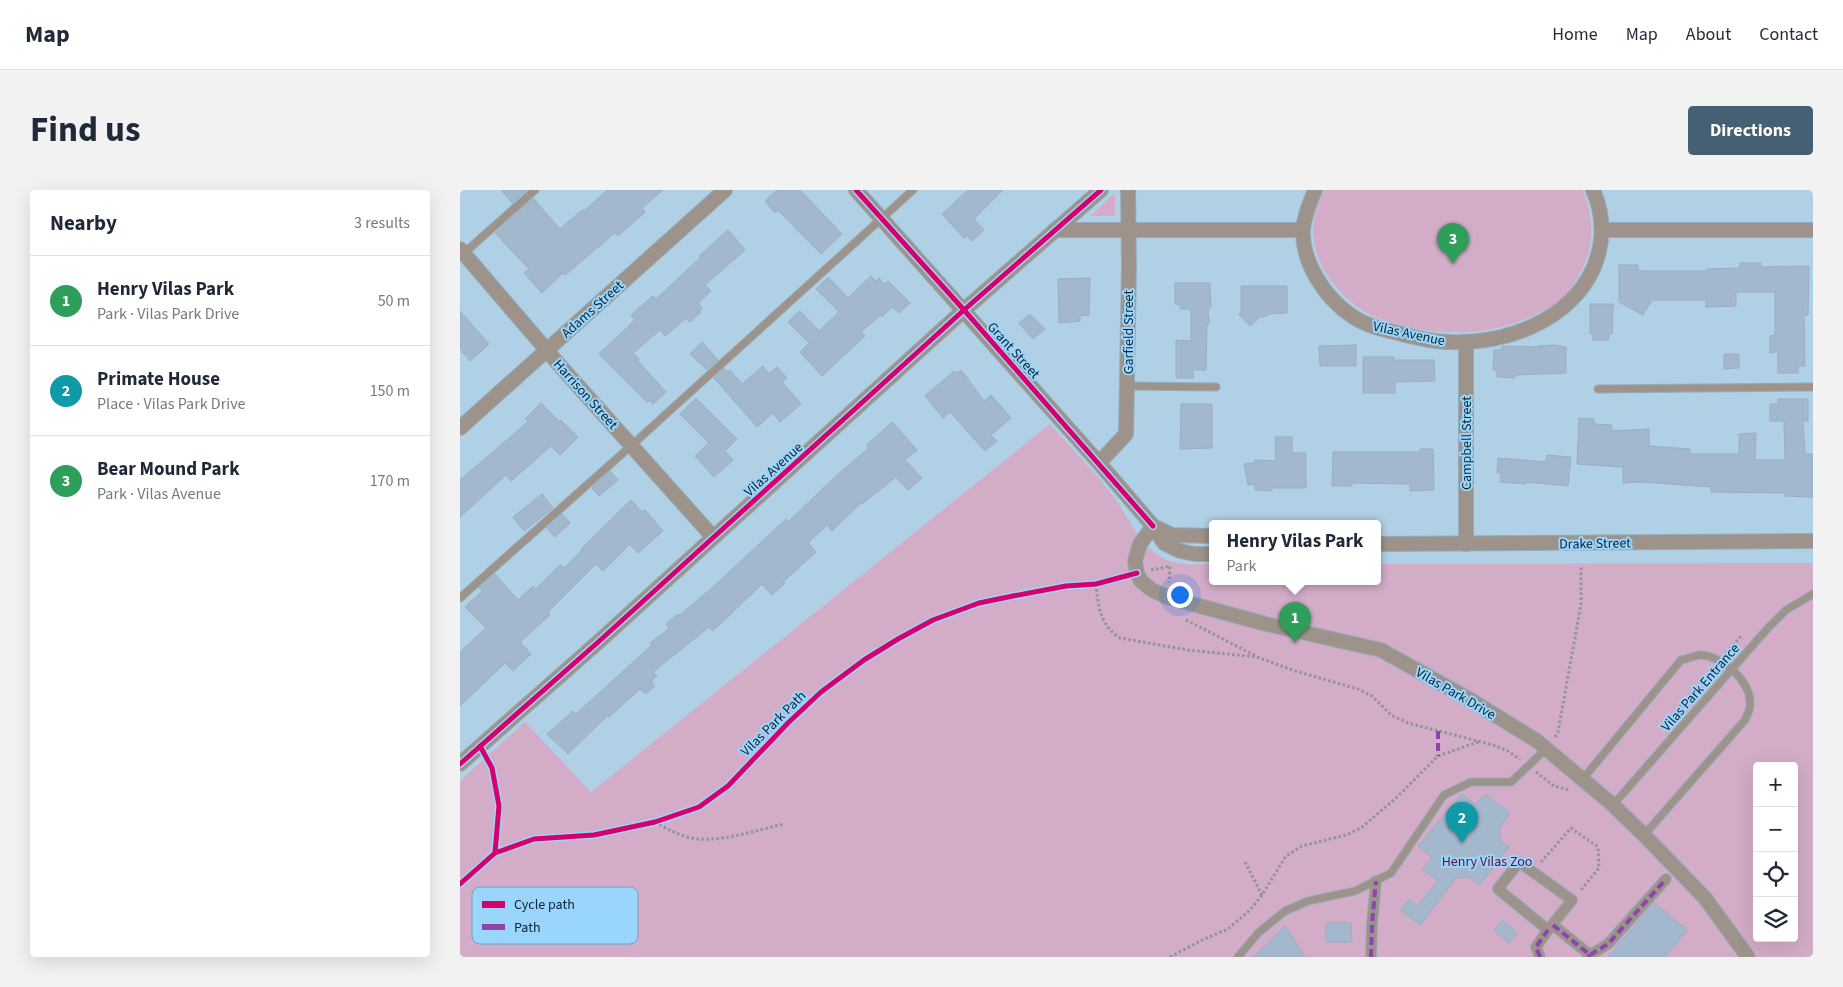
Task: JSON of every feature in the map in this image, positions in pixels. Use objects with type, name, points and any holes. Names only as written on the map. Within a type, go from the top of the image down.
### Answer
[{"type":"street","name":"Adams Street","points":[[460,428],[724,190]]},
{"type":"street","name":"Grant Street","points":[[856,190],[1153,526]]},
{"type":"street","name":"Vilas Avenue","points":[[461,760],[589,651],[964,310],[1101,190]]},
{"type":"street","name":"Garfield Street","points":[[1099,463],[1126,434],[1128,386],[1128,190]]},
{"type":"street","name":"Vilas Avenue","points":[[1315,190],[1305,217],[1303,230],[1306,251],[1317,279],[1337,304],[1352,316],[1368,325],[1414,337],[1449,342],[1466,342],[1500,337],[1522,331],[1556,313],[1573,298],[1589,278],[1601,245],[1600,209],[1593,190]]},
{"type":"street","points":[[1055,230],[1303,230]]},
{"type":"street","points":[[1602,230],[1813,230]]},
{"type":"street","name":"Harrison Street","points":[[461,254],[713,537]]},
{"type":"street","name":"Campbell Street","points":[[1466,342],[1466,544]]},
{"type":"street","points":[[1153,526],[1172,535],[1209,536]]},
{"type":"street","points":[[1153,526],[1160,539],[1166,545],[1186,552],[1209,554]]},
{"type":"street","name":"Vilas Park Drive","points":[[1153,526],[1140,544],[1135,562],[1137,573],[1142,581],[1152,590],[1170,598],[1250,620],[1381,650],[1469,699],[1538,741],[1578,785],[1613,805],[1644,835],[1705,898],[1748,957]]},
{"type":"street","name":"Drake Street","points":[[1381,544],[1813,541]]},
{"type":"street","points":[[1540,957],[1536,947],[1551,928],[1572,900],[1519,862],[1498,889],[1551,928],[1589,956],[1608,944],[1666,879]]},
{"type":"street","points":[[1371,957],[1376,881]]},
{"type":"lane","points":[[461,254],[535,190]]},
{"type":"lane","points":[[460,598],[913,190]]},
{"type":"lane","points":[[1128,386],[1216,387]]},
{"type":"lane","points":[[1598,389],[1813,387]]},
{"type":"lane","name":"Vilas Park Entrance","points":[[1613,805],[1767,628],[1786,610],[1813,594]]},
{"type":"lane","points":[[1578,785],[1681,660],[1700,655],[1720,661],[1732,669],[1746,686],[1750,704],[1745,720],[1644,835]]},
{"type":"lane","points":[[1238,957],[1258,933],[1285,911],[1308,901],[1355,891],[1391,873],[1444,795],[1471,782],[1511,782],[1546,749]]},
{"type":"path","points":[[1168,588],[1170,566]]},
{"type":"path","points":[[1546,749],[1558,732],[1581,604],[1581,566]]},
{"type":"path","points":[[1086,585],[1104,582]]},
{"type":"path","points":[[1096,584],[1100,615],[1106,626],[1120,638],[1188,650],[1257,657]]},
{"type":"path","points":[[1185,619],[1257,657],[1295,671],[1358,689],[1372,696],[1392,715],[1408,723],[1506,750],[1554,786],[1578,785]]},
{"type":"path","points":[[1661,729],[1742,634]]},
{"type":"path","points":[[1170,957],[1228,929],[1250,910],[1262,895],[1286,856],[1302,846],[1346,835],[1361,828],[1396,798],[1438,756],[1478,742]]},
{"type":"path","points":[[647,824],[664,819]]},
{"type":"path","points":[[655,822],[671,831],[689,837],[711,839],[784,824]]},
{"type":"path","points":[[1533,871],[1571,828],[1598,848],[1599,868],[1572,900]]},
{"type":"path","points":[[1245,862],[1262,895]]},
{"type":"green space","points":[[1323,190],[1583,190],[1589,207],[1591,243],[1584,266],[1570,290],[1556,304],[1539,313],[1501,327],[1481,331],[1461,333],[1420,330],[1371,315],[1348,299],[1329,278],[1320,262],[1313,234],[1314,217]]},
{"type":"green space","points":[[1115,193],[1115,216],[1090,216]]},
{"type":"green space","name":"Henry Vilas Zoo","points":[[1050,424],[1106,487],[1136,532],[1150,548],[1158,555],[1172,562],[1209,564],[1209,585],[1381,585],[1381,564],[1813,563],[1813,957],[460,957],[460,781],[525,722],[591,792]]},
{"type":"building","points":[[501,190],[527,190],[512,203]]},
{"type":"building","points":[[607,190],[663,190],[642,208],[645,212],[618,236],[615,233],[565,275],[563,273],[542,293],[524,273],[529,269],[495,233],[533,198],[560,229]]},
{"type":"building","points":[[777,190],[800,190],[842,234],[821,254],[778,210],[775,213],[765,201]]},
{"type":"building","points":[[968,190],[1003,190],[974,219],[984,230],[972,241],[967,236],[964,238],[942,214]]},
{"type":"building","points":[[728,230],[745,250],[705,285],[711,291],[698,303],[702,308],[701,312],[690,322],[686,318],[665,336],[660,330],[633,353],[666,392],[653,404],[650,400],[647,402],[599,354],[635,320],[631,315],[653,296],[656,299]]},
{"type":"building","points":[[1740,263],[1761,263],[1761,267],[1809,266],[1808,315],[1804,315],[1805,366],[1798,366],[1798,373],[1778,373],[1778,352],[1770,353],[1770,336],[1775,335],[1775,292],[1736,292],[1736,306],[1706,307],[1706,300],[1652,300],[1643,315],[1619,302],[1619,265],[1638,265],[1638,270],[1643,271],[1706,271],[1706,269],[1740,268]]},
{"type":"building","points":[[871,276],[876,281],[879,278],[884,284],[888,281],[910,303],[899,313],[892,307],[882,317],[881,315],[861,332],[865,336],[822,376],[800,352],[809,343],[788,322],[800,311],[819,331],[839,312],[816,289],[828,277],[848,298]]},
{"type":"building","points":[[1090,278],[1089,315],[1080,316],[1080,321],[1059,323],[1058,279]]},
{"type":"building","points":[[1175,283],[1210,283],[1211,308],[1208,308],[1209,324],[1207,324],[1206,370],[1193,370],[1193,378],[1176,378],[1176,340],[1191,341],[1191,309],[1180,309],[1180,305],[1175,304]]},
{"type":"building","points":[[1241,286],[1287,286],[1287,313],[1269,314],[1260,317],[1250,326],[1239,315],[1241,312]]},
{"type":"building","points":[[1590,304],[1613,304],[1612,334],[1609,334],[1608,340],[1593,340],[1593,334],[1590,334]]},
{"type":"building","points":[[460,311],[489,344],[470,361],[460,349]]},
{"type":"building","points":[[1030,314],[1045,329],[1033,339],[1019,323]]},
{"type":"building","points":[[702,342],[718,360],[707,370],[690,354]]},
{"type":"building","points":[[1356,345],[1356,366],[1320,366],[1319,346]]},
{"type":"building","points":[[1554,345],[1566,347],[1566,373],[1515,375],[1515,378],[1497,377],[1497,371],[1493,370],[1494,350],[1501,350],[1502,346],[1538,347]]},
{"type":"building","points":[[1724,354],[1739,354],[1739,368],[1724,369]]},
{"type":"building","points":[[1363,357],[1394,357],[1394,360],[1434,360],[1435,381],[1395,382],[1395,393],[1363,393]]},
{"type":"building","points":[[763,366],[769,374],[777,367],[787,378],[782,382],[801,404],[780,422],[773,413],[757,427],[714,378],[724,368],[728,372],[730,370],[742,384]]},
{"type":"building","points":[[961,370],[984,401],[991,395],[1011,418],[991,435],[997,441],[985,451],[950,412],[943,418],[925,396],[954,371],[957,373]]},
{"type":"building","points":[[696,398],[737,439],[725,451],[733,460],[714,477],[695,456],[709,443],[680,414]]},
{"type":"building","points":[[1778,399],[1808,399],[1808,421],[1803,421],[1805,454],[1813,454],[1813,497],[1785,496],[1785,493],[1711,492],[1711,487],[1644,482],[1623,483],[1623,467],[1577,464],[1579,418],[1594,419],[1594,424],[1612,425],[1611,431],[1649,429],[1649,446],[1690,449],[1690,454],[1739,454],[1739,434],[1756,433],[1755,460],[1785,460],[1784,421],[1770,421],[1770,404],[1778,404]]},
{"type":"building","points":[[541,403],[578,437],[560,455],[551,446],[511,481],[506,475],[460,517],[460,480],[528,422],[525,419]]},
{"type":"building","points":[[1181,404],[1212,404],[1212,448],[1180,449]]},
{"type":"building","points":[[892,422],[917,450],[905,460],[922,478],[908,490],[896,477],[861,503],[832,531],[827,525],[808,543],[816,552],[783,582],[785,583],[772,595],[762,584],[713,631],[709,627],[653,672],[657,676],[651,681],[655,686],[646,694],[640,689],[609,717],[608,715],[568,754],[547,734],[573,711],[576,714],[652,645],[650,643],[669,629],[666,624],[678,614],[679,616],[714,586],[786,519],[788,522],[837,475],[869,448],[867,445]]},
{"type":"building","points":[[1275,437],[1292,437],[1292,453],[1306,453],[1306,488],[1272,488],[1272,491],[1255,490],[1255,484],[1248,485],[1244,464],[1255,463],[1255,460],[1276,461]]},
{"type":"building","points":[[1420,449],[1433,449],[1434,490],[1410,491],[1410,484],[1352,483],[1352,486],[1332,486],[1333,452],[1420,452]]},
{"type":"building","points":[[1547,455],[1571,457],[1568,486],[1526,482],[1526,484],[1500,482],[1501,473],[1497,473],[1498,458],[1546,462]]},
{"type":"building","points":[[610,471],[618,480],[599,496],[592,488]]},
{"type":"building","points":[[542,494],[553,508],[524,531],[513,517]]},
{"type":"building","points":[[631,500],[642,512],[645,510],[663,531],[638,553],[630,544],[603,571],[596,564],[548,612],[550,615],[520,642],[531,654],[513,671],[505,663],[460,706],[460,652],[486,628],[465,607],[482,591],[479,588],[495,574],[518,600],[533,586],[536,589],[560,565],[564,568]]},
{"type":"building","points":[[562,514],[570,523],[555,537],[547,528]]},
{"type":"building","points":[[1462,794],[1476,805],[1485,794],[1510,813],[1500,827],[1500,840],[1509,847],[1479,885],[1469,877],[1456,878],[1420,925],[1401,910],[1409,899],[1417,906],[1438,881],[1422,869],[1432,858],[1418,846]]},
{"type":"building","points":[[1654,903],[1687,930],[1665,957],[1608,957]]},
{"type":"building","points":[[1503,920],[1517,933],[1509,943],[1494,930]]},
{"type":"building","points":[[1326,923],[1351,923],[1352,942],[1326,942]]},
{"type":"building","points":[[1285,926],[1305,957],[1253,957]]},
{"type":"marked path","points":[[1438,731],[1438,756]]},
{"type":"marked path","points":[[1590,955],[1608,944],[1666,879]]},
{"type":"marked path","points":[[1371,957],[1376,881]]},
{"type":"marked path","points":[[1553,925],[1590,955],[1588,957]]},
{"type":"marked path","points":[[1540,957],[1536,947],[1548,930]]},
{"type":"cycle path","points":[[856,190],[1153,526]]},
{"type":"cycle path","points":[[460,764],[596,644],[964,310],[1101,190]]},
{"type":"cycle path","name":"Vilas Park Path","points":[[460,884],[495,853],[534,839],[594,835],[655,822],[699,807],[728,786],[788,723],[821,692],[864,660],[933,620],[979,603],[1066,586],[1096,584],[1137,573]]},
{"type":"cycle path","points":[[480,746],[492,768],[499,806],[495,853]]},
{"type":"place","name":"Bear Mound Park","points":[[1453,264]]},
{"type":"place","name":"Henry Vilas Park","points":[[1295,643]]},
{"type":"place","name":"Primate House","points":[[1462,843]]}]
